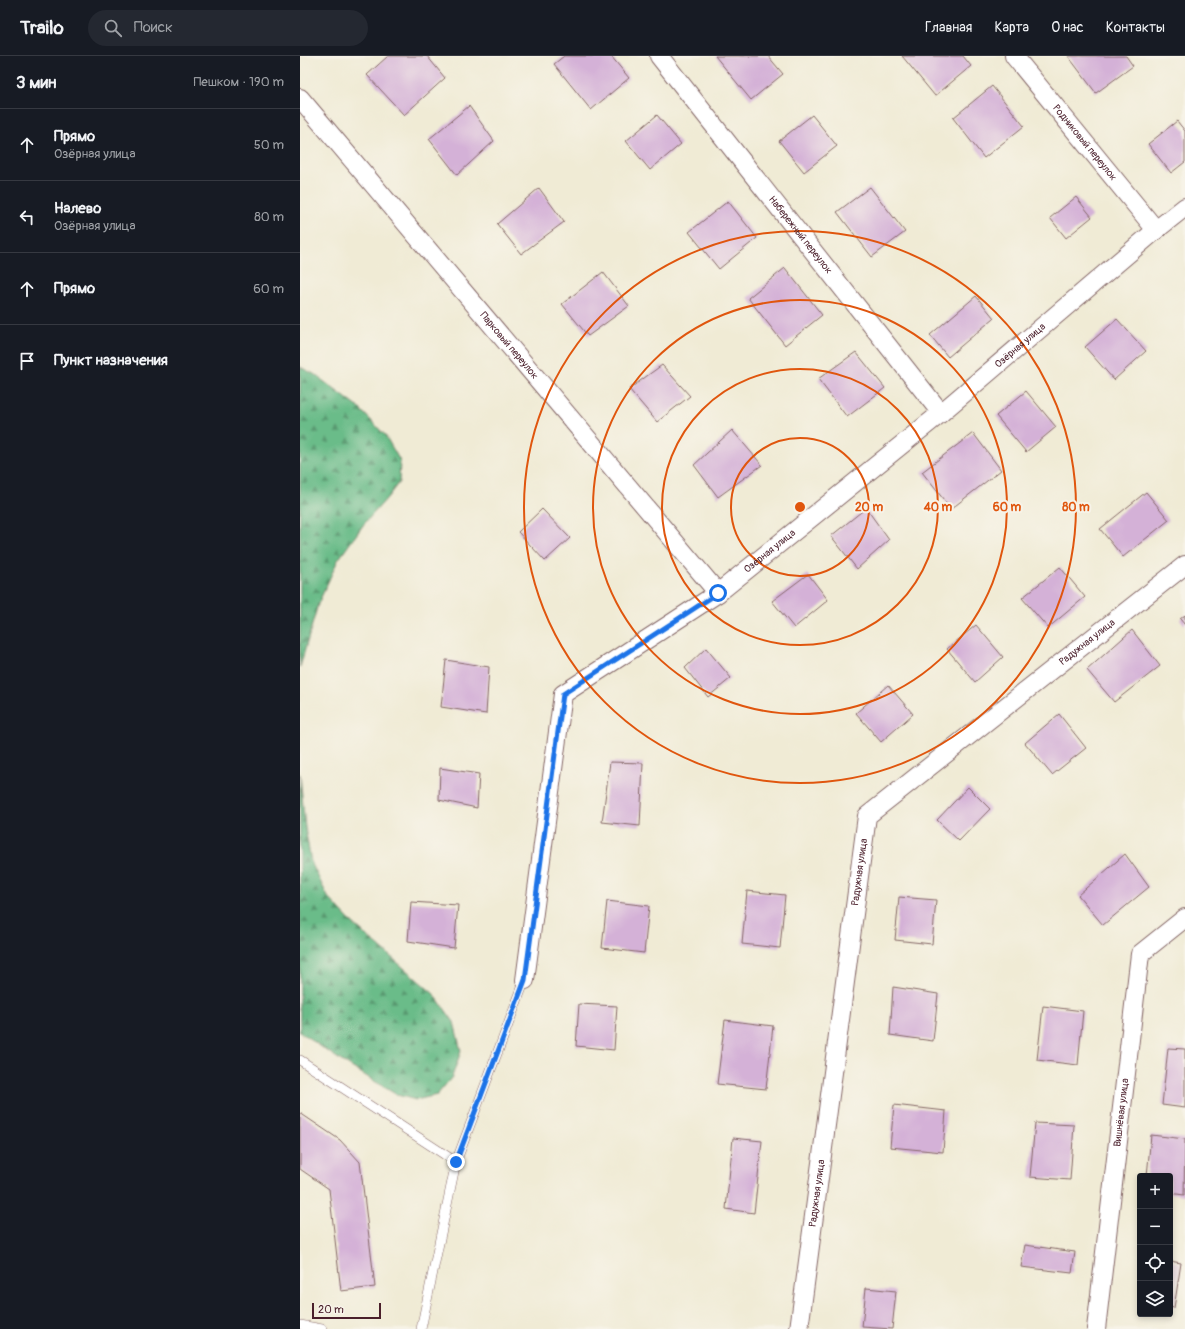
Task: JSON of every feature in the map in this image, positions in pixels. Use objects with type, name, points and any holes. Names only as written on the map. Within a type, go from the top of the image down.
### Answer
[{"type":"street","name":"Набережный переулок","points":[[659,56],[941,413]]},
{"type":"street","name":"Родниковый переулок","points":[[1014,56],[1156,230]]},
{"type":"street","name":"Парковый переулок","points":[[300,98],[718,593]]},
{"type":"street","name":"Озёрная улица","points":[[525,980],[563,694],[718,593],[941,413],[1185,207]]},
{"type":"street","name":"Радужная улица","points":[[799,1329],[867,816],[1185,565]]},
{"type":"street","name":"Вишнёвая улица","points":[[1096,1329],[1140,954],[1185,918]]},
{"type":"lane","points":[[421,1329],[456,1162],[525,980]]},
{"type":"lane","points":[[300,1060],[456,1162]]},
{"type":"lane","points":[[300,1325],[322,1329]]},
{"type":"green space","points":[[300,367],[314,374],[358,407],[385,435],[400,461],[399,482],[364,524],[338,560],[318,604],[300,667]]},
{"type":"green space","points":[[300,774],[305,827],[311,862],[328,897],[353,924],[434,994],[454,1022],[461,1051],[452,1077],[437,1095],[416,1100],[397,1095],[343,1062],[300,1032]]},
{"type":"building","points":[[388,56],[427,56],[445,78],[404,115],[367,75]]},
{"type":"building","points":[[564,56],[611,56],[629,78],[591,110],[554,64]]},
{"type":"building","points":[[715,56],[768,56],[783,74],[751,100]]},
{"type":"building","points":[[902,56],[963,56],[971,66],[935,96]]},
{"type":"building","points":[[1068,56],[1126,56],[1133,66],[1096,93]]},
{"type":"building","points":[[992,86],[1024,126],[984,158],[953,118]]},
{"type":"building","points":[[469,106],[494,141],[457,175],[429,139]]},
{"type":"building","points":[[657,115],[681,144],[650,170],[626,141]]},
{"type":"building","points":[[812,115],[837,146],[804,172],[779,141]]},
{"type":"building","points":[[1177,121],[1185,131],[1185,162],[1171,173],[1148,144]]},
{"type":"building","points":[[870,187],[905,232],[872,257],[837,212]]},
{"type":"building","points":[[539,188],[564,222],[521,254],[497,224]]},
{"type":"building","points":[[1076,197],[1092,217],[1066,238],[1050,218]]},
{"type":"building","points":[[728,201],[757,238],[719,269],[689,232]]},
{"type":"building","points":[[785,268],[822,315],[785,345],[748,298]]},
{"type":"building","points":[[603,272],[629,306],[588,336],[562,304]]},
{"type":"building","points":[[976,296],[994,318],[948,357],[930,335]]},
{"type":"building","points":[[1117,319],[1146,351],[1114,380],[1085,347]]},
{"type":"building","points":[[856,352],[885,388],[847,417],[818,379]]},
{"type":"building","points":[[662,365],[690,396],[657,422],[629,389]]},
{"type":"building","points":[[1026,391],[1056,427],[1026,452],[996,416]]},
{"type":"building","points":[[732,430],[762,465],[718,497],[694,465]]},
{"type":"building","points":[[973,433],[1001,470],[951,509],[922,472]]},
{"type":"building","points":[[1146,492],[1169,520],[1123,557],[1100,529]]},
{"type":"building","points":[[866,508],[889,540],[857,569],[831,536]]},
{"type":"building","points":[[542,509],[570,538],[545,561],[518,532]]},
{"type":"building","points":[[1060,567],[1085,597],[1048,628],[1022,598]]},
{"type":"building","points":[[808,574],[828,600],[794,628],[772,601]]},
{"type":"building","points":[[1185,615],[1185,625],[1180,619]]},
{"type":"building","points":[[976,625],[1003,657],[975,682],[947,649]]},
{"type":"building","points":[[1132,630],[1160,666],[1114,702],[1087,670]]},
{"type":"building","points":[[706,648],[731,678],[708,697],[685,668]]},
{"type":"building","points":[[446,660],[489,667],[486,714],[441,707]]},
{"type":"building","points":[[888,685],[913,714],[881,742],[856,713]]},
{"type":"building","points":[[1059,714],[1086,748],[1052,775],[1025,743]]},
{"type":"building","points":[[610,762],[643,763],[640,826],[602,822]]},
{"type":"building","points":[[440,768],[479,774],[477,808],[439,800]]},
{"type":"building","points":[[968,787],[990,809],[959,841],[937,820]]},
{"type":"building","points":[[1125,854],[1149,887],[1103,925],[1078,895]]},
{"type":"building","points":[[747,891],[785,895],[780,948],[742,944]]},
{"type":"building","points":[[899,897],[936,900],[932,944],[895,940]]},
{"type":"building","points":[[607,901],[649,906],[644,953],[602,948]]},
{"type":"building","points":[[411,902],[458,905],[454,948],[408,941]]},
{"type":"building","points":[[893,987],[938,994],[933,1041],[890,1035]]},
{"type":"building","points":[[579,1004],[617,1006],[614,1050],[576,1046]]},
{"type":"building","points":[[1043,1006],[1083,1011],[1078,1065],[1037,1060]]},
{"type":"building","points":[[725,1020],[773,1026],[766,1089],[717,1084]]},
{"type":"building","points":[[1168,1048],[1185,1049],[1185,1108],[1162,1105]]},
{"type":"building","points":[[894,1105],[946,1111],[943,1152],[890,1147]]},
{"type":"building","points":[[300,1113],[340,1140],[360,1162],[375,1287],[341,1291],[329,1189],[300,1169]]},
{"type":"building","points":[[1035,1123],[1074,1125],[1070,1180],[1030,1177]]},
{"type":"building","points":[[1151,1135],[1185,1139],[1184,1195],[1173,1193],[1173,1173],[1147,1173]]},
{"type":"building","points":[[733,1138],[762,1141],[754,1213],[726,1209]]},
{"type":"building","points":[[1025,1245],[1075,1252],[1072,1273],[1021,1267]]},
{"type":"building","points":[[1173,1262],[1181,1263],[1173,1308]]},
{"type":"building","points":[[866,1288],[896,1291],[892,1329],[862,1327]]},
{"type":"route","points":[[456,1162],[525,980],[563,694],[718,593]]}]
